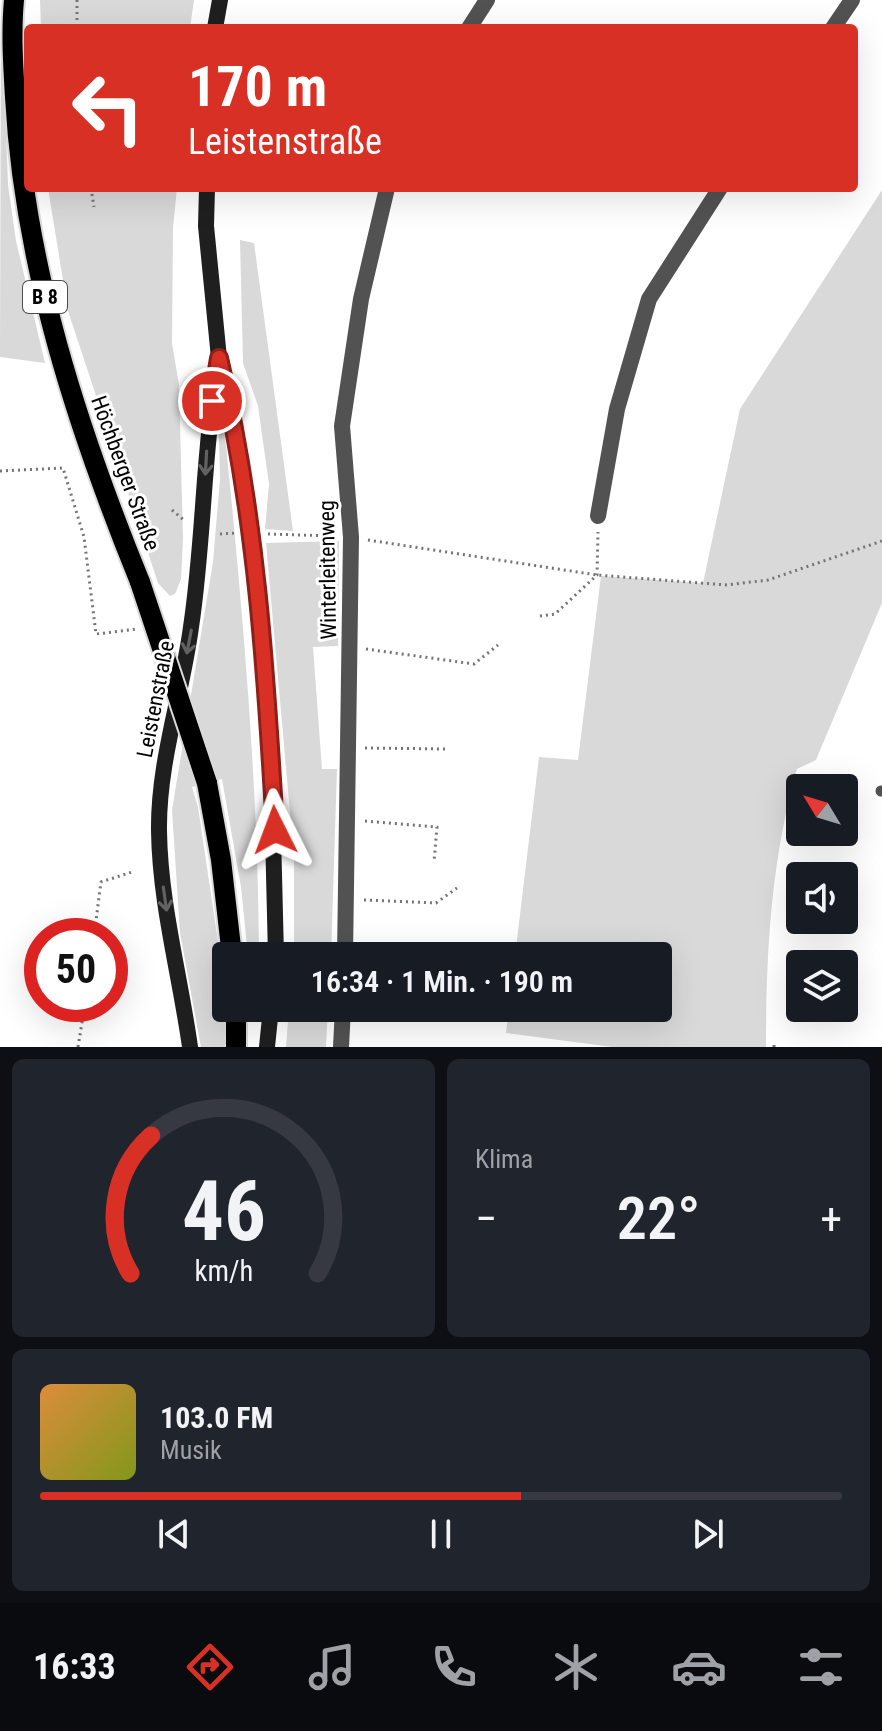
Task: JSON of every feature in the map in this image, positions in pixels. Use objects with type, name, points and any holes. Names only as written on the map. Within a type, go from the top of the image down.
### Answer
[{"type":"main road","name":"Höchberger Straße","points":[[14,0],[11,27],[17,142],[24,188]]},
{"type":"main road","points":[[216,24],[220,0]]},
{"type":"main road","name":"Höchberger Straße","points":[[25,192],[33,247],[68,380],[207,783],[221,860],[230,942]]},
{"type":"main road","name":"Leistenstraße","points":[[207,192],[206,226],[219,358],[235,427],[252,533],[271,752],[276,942]]},
{"type":"main road","name":"Leistenstraße","points":[[190,1047],[164,894],[159,830],[162,782],[200,564],[208,423],[219,358]]},
{"type":"main road","points":[[236,1022],[236,1047]]},
{"type":"main road","points":[[267,1047],[270,1022]]},
{"type":"street","points":[[472,24],[487,0]]},
{"type":"street","points":[[836,24],[852,0]]},
{"type":"street","name":"Winterleitenweg","points":[[346,942],[351,537],[342,426],[361,299],[386,192]]},
{"type":"street","points":[[598,516],[617,409],[649,299],[717,192]]},
{"type":"street","points":[[341,1047],[342,1022]]},
{"type":"path","points":[[77,0],[77,24]]},
{"type":"path","points":[[92,192],[94,207]]},
{"type":"path","points":[[0,471],[63,468],[84,537],[96,634],[138,629]]},
{"type":"path","points":[[540,616],[555,614],[597,575],[598,516]]},
{"type":"path","points":[[252,533],[351,537],[597,575],[727,585],[768,580],[882,541]]},
{"type":"path","points":[[350,647],[474,664],[498,645]]},
{"type":"path","points":[[350,747],[446,749]]},
{"type":"path","points":[[349,819],[437,827],[434,862]]},
{"type":"path","points":[[96,918],[101,882],[132,872]]},
{"type":"path","points":[[348,899],[436,903],[457,888]]},
{"type":"path","points":[[78,1047],[82,1022]]},
{"type":"shaded area","points":[[1,0],[8,185],[16,241],[45,363],[0,357]]},
{"type":"shaded area","points":[[40,0],[194,0],[191,24],[41,24]]},
{"type":"shaded area","points":[[882,190],[882,603],[816,760],[797,769],[796,774],[786,774],[786,813],[772,907],[766,1047],[612,1047],[506,1033],[507,1022],[672,1022],[672,942],[517,942],[539,757],[578,760],[601,576],[703,583],[740,409]]},
{"type":"shaded area","points":[[49,192],[177,192],[173,228],[172,343],[179,385],[183,539],[181,579],[175,594],[170,596],[158,583],[68,311]]},
{"type":"shaded area","points":[[240,240],[254,243],[293,531],[265,529],[269,484],[258,406],[243,363]]},
{"type":"shaded area","points":[[221,396],[252,745],[259,942],[247,942],[241,887],[222,779],[192,787],[198,807],[218,942],[212,942],[212,1022],[225,1022],[225,1047],[201,1047],[180,933],[172,810],[213,562],[220,479],[218,397]]},
{"type":"shaded area","points":[[339,541],[338,646],[313,647],[322,769],[337,769],[331,942],[294,942],[294,858],[266,543]]},
{"type":"shaded area","points":[[288,1022],[327,1022],[326,1047],[286,1047]]},
{"type":"route","points":[[212,401],[219,358],[235,427],[252,533],[275,830]]}]
